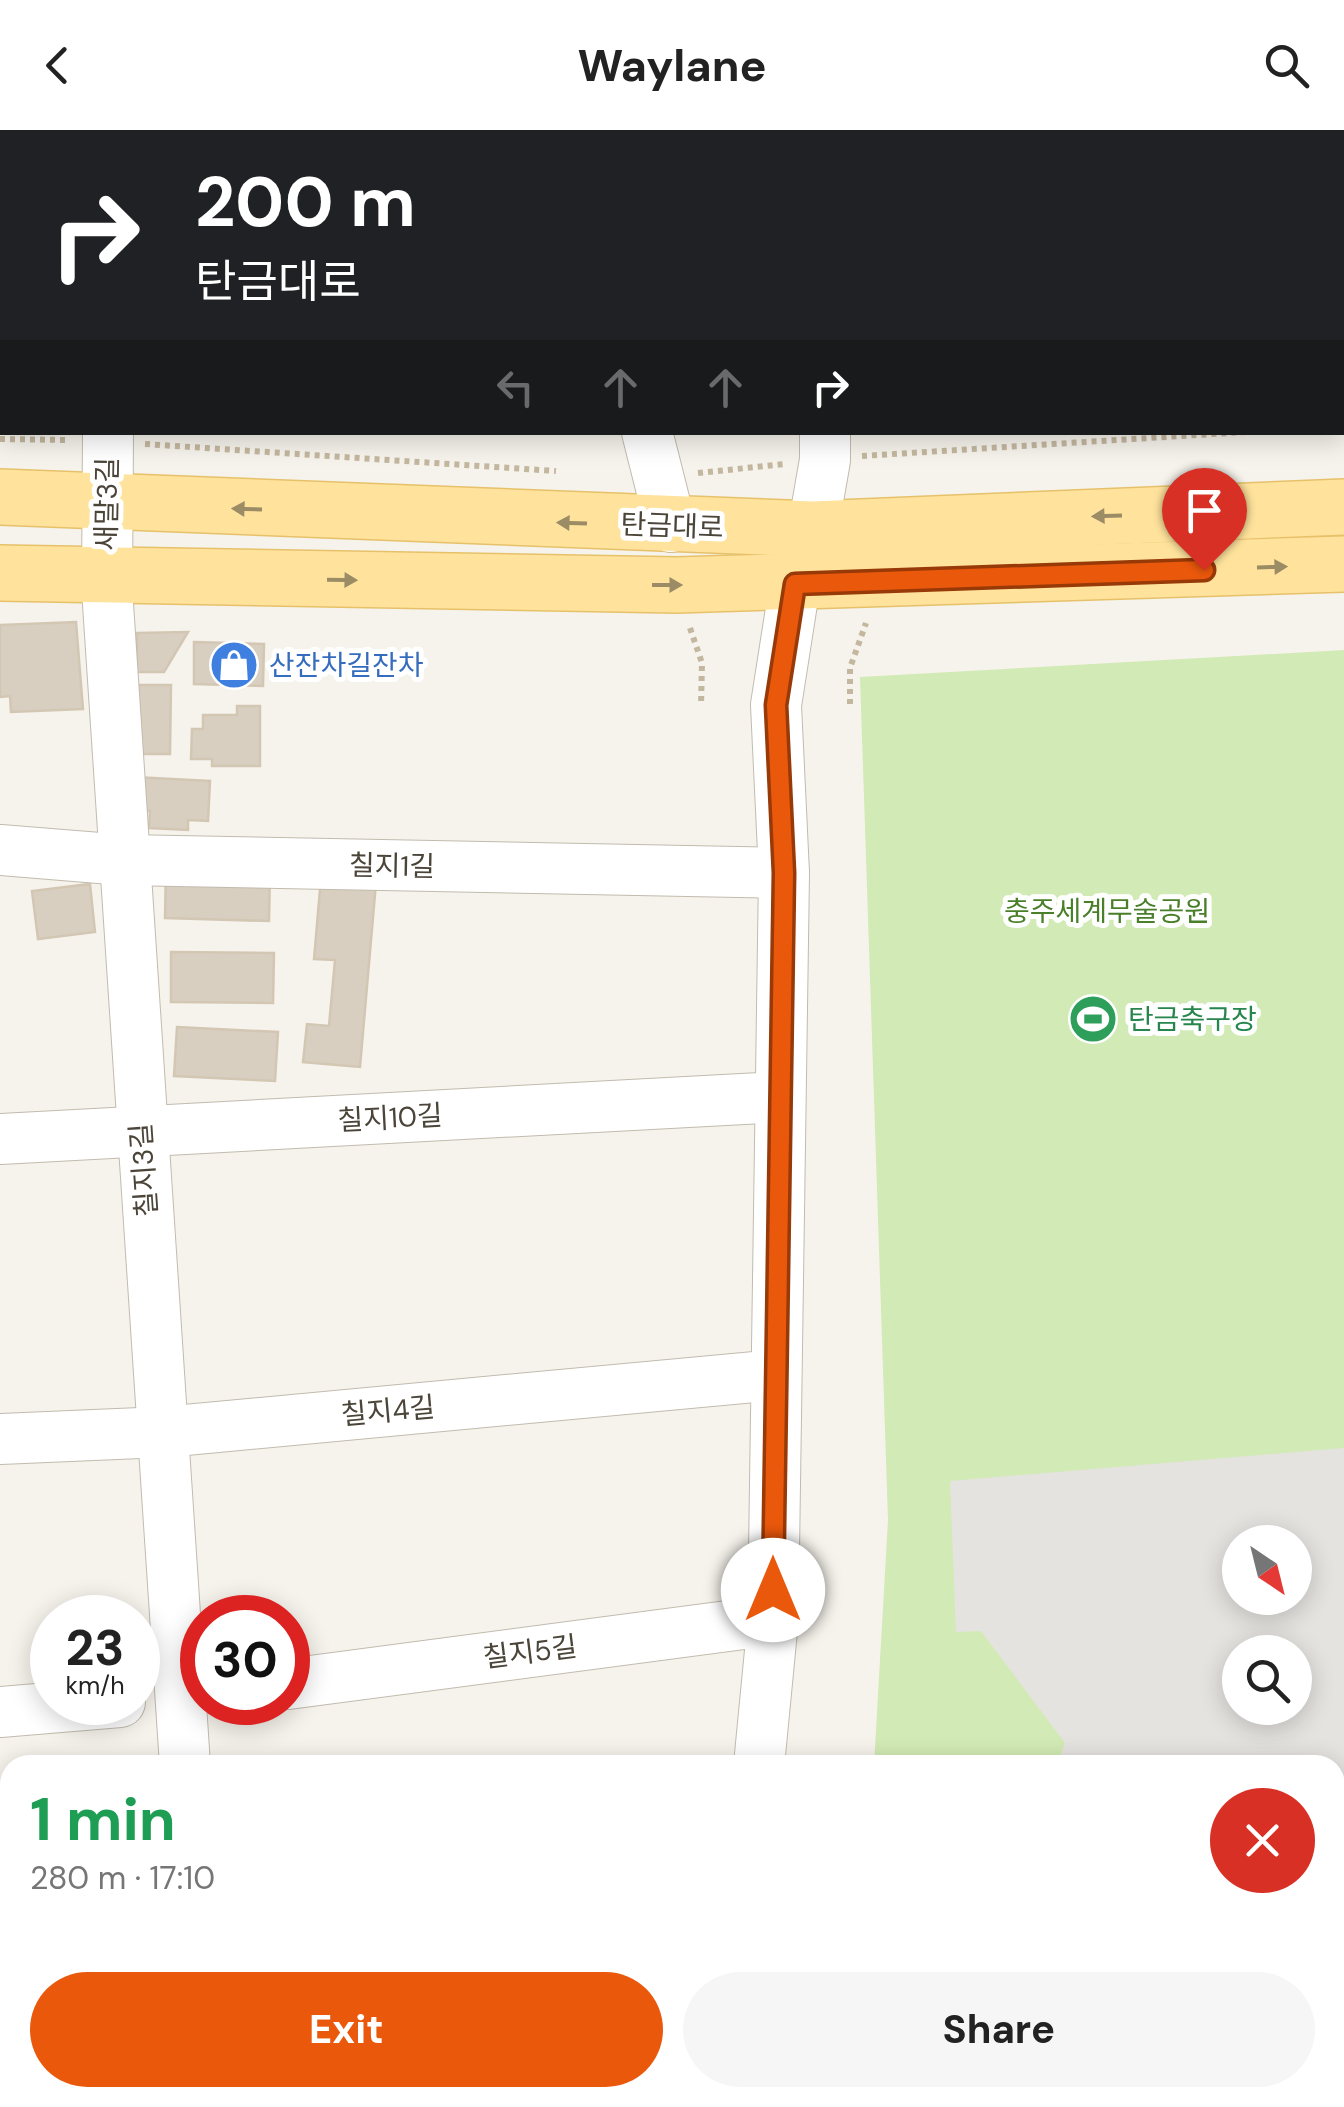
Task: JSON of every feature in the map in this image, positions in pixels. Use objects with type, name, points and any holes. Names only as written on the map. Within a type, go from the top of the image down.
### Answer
[{"type":"main road","name":"탄금대로","points":[[0,497],[813,529],[1344,507]]},
{"type":"main road","name":"탄금대로","points":[[0,573],[795,584],[1344,564]]},
{"type":"street","name":"새말3길","points":[[106,575],[108,435]]},
{"type":"street","points":[[648,435],[671,526]]},
{"type":"street","points":[[760,1755],[773,1620],[784,873],[776,705],[795,584],[813,529],[825,460],[825,435]]},
{"type":"street","name":"칠지3길","points":[[106,575],[164,1432],[174,1698],[183,1755]]},
{"type":"street","name":"칠지1길","points":[[0,850],[124,860],[784,873]]},
{"type":"street","name":"칠지10길","points":[[0,1139],[780,1097]]},
{"type":"street","name":"칠지4길","points":[[0,1440],[164,1432],[774,1375]]},
{"type":"street","name":"칠지5길","points":[[310,1681],[773,1620]]},
{"type":"street","points":[[0,1712],[30,1710]]},
{"type":"green space","name":"충주세계무술공원","points":[[1344,650],[1344,1755],[875,1755],[888,1520],[860,677]]},
{"type":"shaded area","points":[[1344,1448],[1344,1755],[1061,1755],[1065,1743],[981,1631],[956,1632],[950,1481]]},
{"type":"building","points":[[76,622],[83,709],[11,712],[10,696],[0,697],[0,625]]},
{"type":"building","points":[[188,632],[164,672],[137,672],[137,633]]},
{"type":"building","points":[[194,642],[264,644],[263,686],[194,684]]},
{"type":"building","points":[[134,685],[171,685],[170,754],[133,754]]},
{"type":"building","points":[[237,706],[260,706],[260,766],[212,766],[212,759],[191,759],[192,729],[203,729],[203,715],[237,715]]},
{"type":"building","points":[[134,777],[210,781],[208,821],[188,820],[188,830],[149,828],[150,811],[133,810]]},
{"type":"building","points":[[166,869],[270,871],[269,921],[165,918]]},
{"type":"building","points":[[321,878],[376,883],[360,1067],[303,1062],[307,1024],[329,1026],[335,960],[314,959]]},
{"type":"building","points":[[90,884],[95,932],[38,939],[32,891]]},
{"type":"building","points":[[171,952],[274,953],[273,1003],[171,1002]]},
{"type":"building","points":[[177,1027],[278,1032],[275,1081],[174,1076]]},
{"type":"place","name":"산잔차길잔차","points":[[234,665]]},
{"type":"place","name":"탄금축구장","points":[[1093,1019]]},
{"type":"route","points":[[773,1590],[784,873],[776,705],[795,584],[1204,570]]}]
